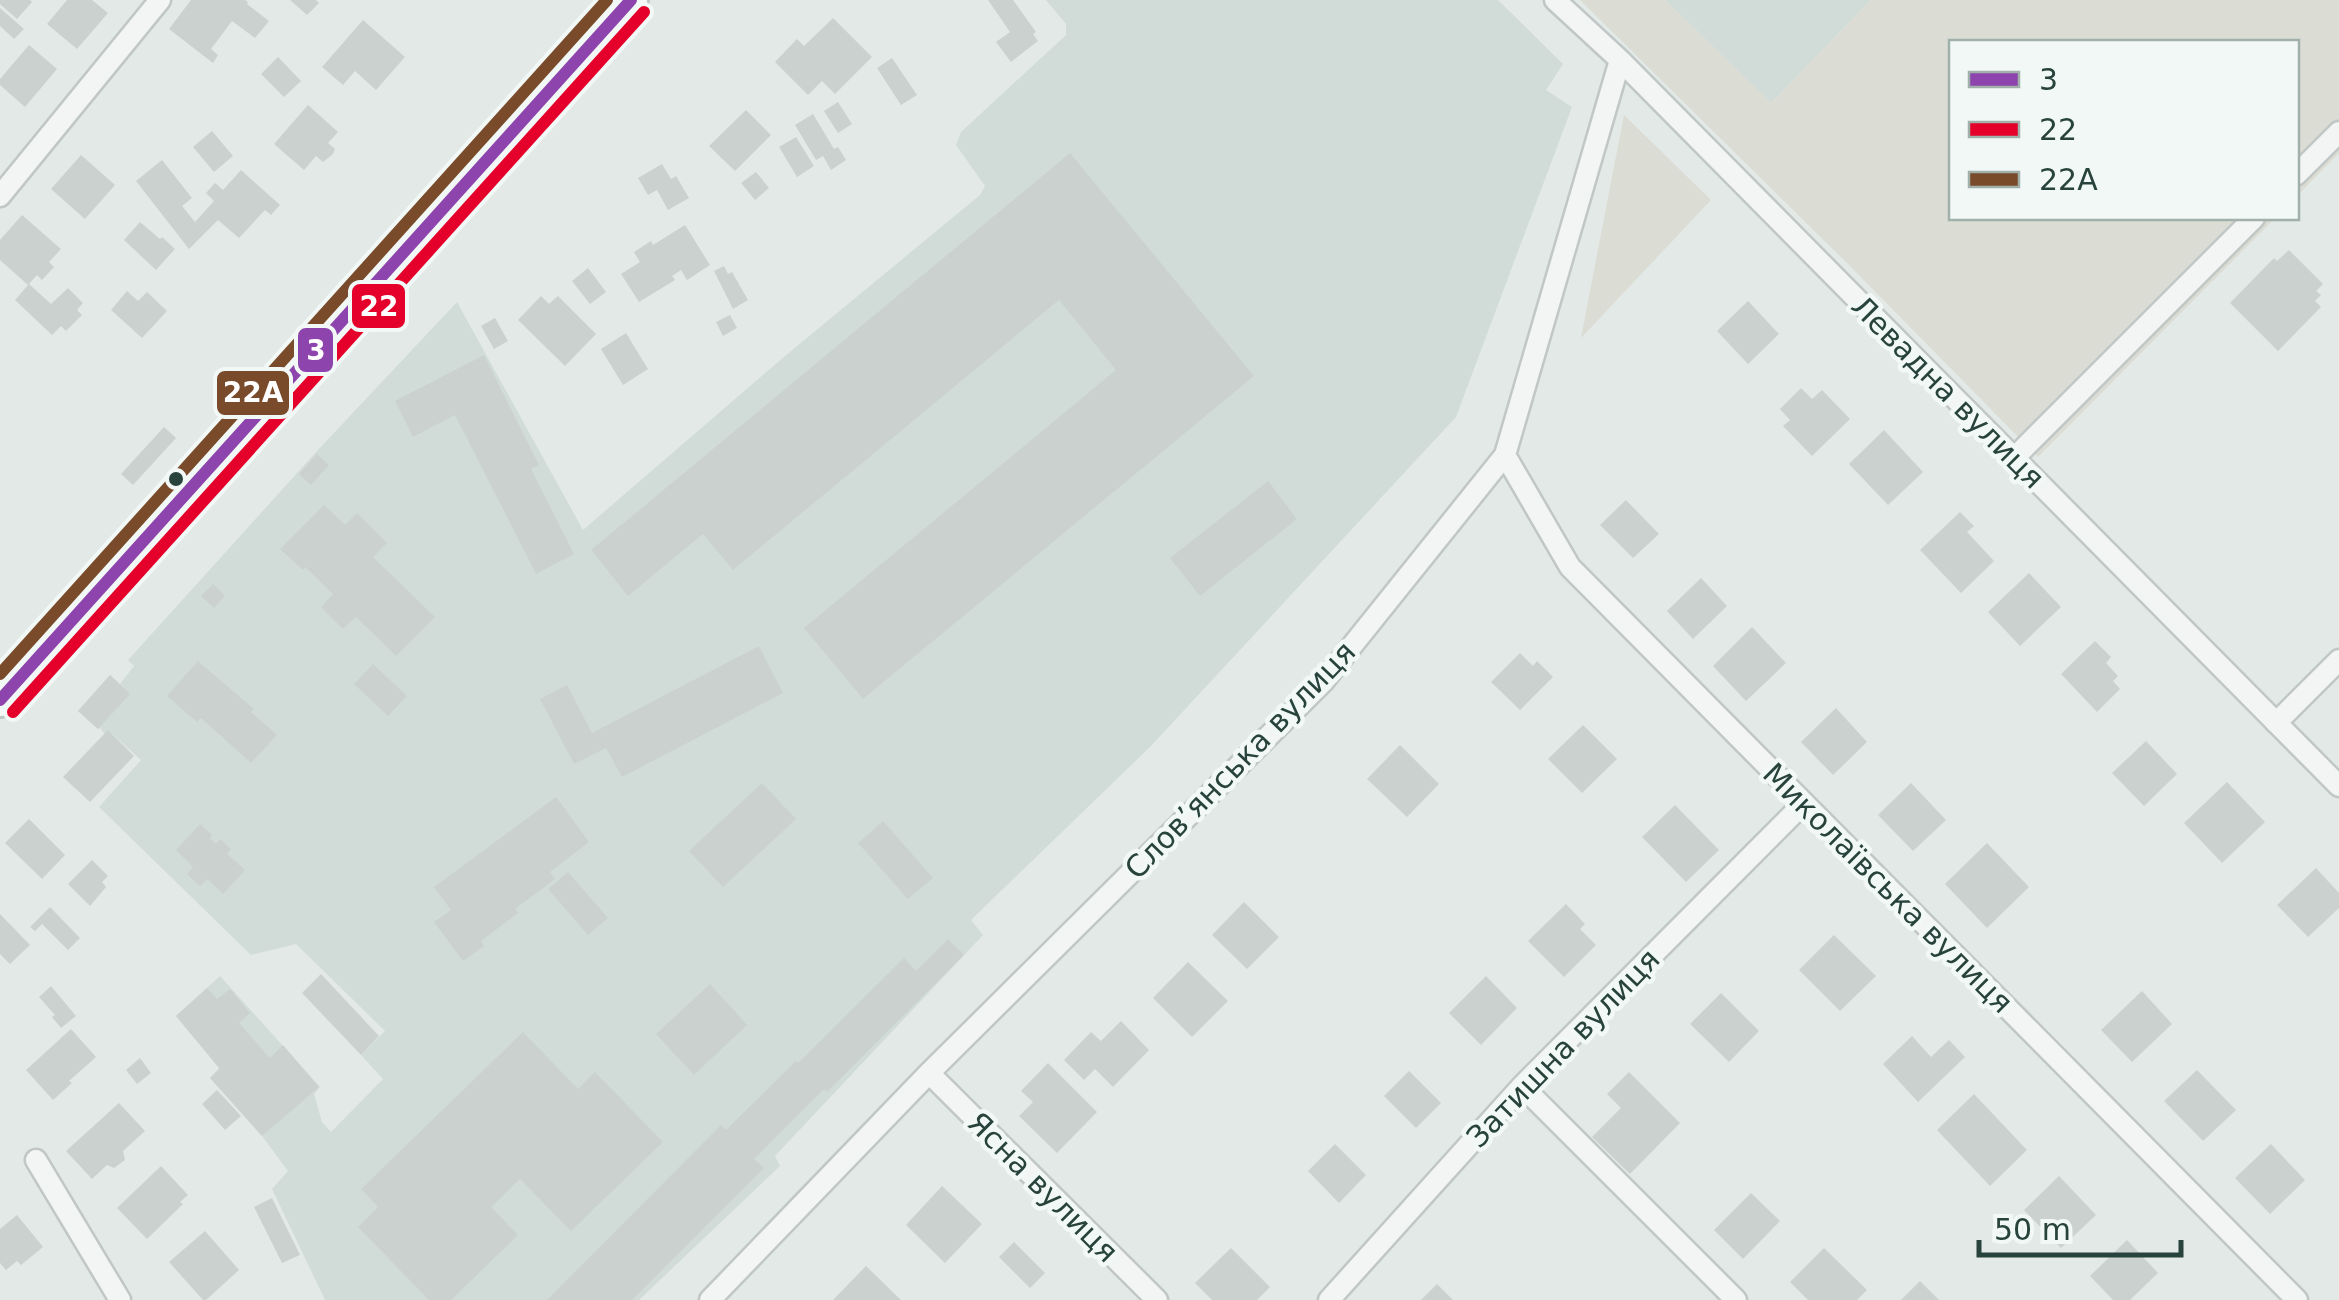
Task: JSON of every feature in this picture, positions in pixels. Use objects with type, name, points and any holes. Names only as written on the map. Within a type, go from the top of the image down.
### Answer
[{"type":"main road","points":[[0,700],[631,0]]},
{"type":"street","points":[[0,196],[160,0]]},
{"type":"street","name":"Левадна вулиця","points":[[1555,0],[1620,60],[2339,786]]},
{"type":"street","name":"Словʼянська вулиця","points":[[710,1300],[929,1073],[1323,682],[1505,455],[1620,60]]},
{"type":"street","points":[[2299,171],[2339,132]]},
{"type":"street","points":[[2013,459],[2252,220]]},
{"type":"street","name":"Миколаївська вулиця","points":[[1505,455],[1570,567],[2296,1300]]},
{"type":"street","points":[[2276,723],[2339,660]]},
{"type":"street","name":"Затишна вулиця","points":[[1328,1300],[1522,1086],[1804,803]]},
{"type":"street","name":"Ясна вулиця","points":[[929,1073],[1157,1300]]},
{"type":"street","points":[[1522,1086],[1736,1300]]},
{"type":"street","points":[[36,1160],[120,1300]]},
{"type":"shaded area","points":[[1046,0],[1498,0],[1563,64],[1546,90],[1572,107],[1456,417],[1150,747],[971,920],[983,935],[775,1156],[780,1166],[639,1300],[325,1300],[272,1189],[288,1171],[210,1078],[219,1068],[176,1016],[220,976],[320,1087],[314,1094],[322,1122],[331,1132],[383,1079],[361,1055],[385,1031],[296,944],[251,955],[99,807],[141,760],[109,731],[105,734],[78,711],[110,675],[120,684],[134,666],[128,660],[457,302],[583,530],[980,195],[985,186],[956,145],[961,132],[1066,35],[1066,24]]},
{"type":"shaded area","points":[[1580,0],[1665,0],[1771,103],[1871,0],[2339,0],[2339,153],[2299,194],[2299,40],[1949,40],[1949,220],[2273,220],[2038,457]]},
{"type":"shaded area","points":[[1665,0],[1871,0],[1771,103]]},
{"type":"shaded area","points":[[1624,115],[1711,200],[1581,338]]},
{"type":"building","points":[[0,0],[30,0],[32,2],[17,19]]},
{"type":"building","points":[[67,0],[92,0],[108,13],[77,49],[47,24]]},
{"type":"building","points":[[191,0],[245,0],[269,21],[255,38],[232,21],[211,49],[218,55],[213,63],[169,29]]},
{"type":"building","points":[[290,0],[316,0],[319,3],[307,15]]},
{"type":"building","points":[[988,0],[1013,0],[1036,32],[1033,34],[1038,41],[1011,62],[996,42],[1010,32]]},
{"type":"building","points":[[0,8],[24,29],[14,39],[0,26]]},
{"type":"building","points":[[833,18],[872,57],[835,94],[822,81],[808,95],[775,62],[797,39],[804,46]]},
{"type":"building","points":[[363,20],[405,57],[376,90],[355,71],[343,85],[322,67]]},
{"type":"building","points":[[29,45],[57,69],[25,107],[0,85],[0,79]]},
{"type":"building","points":[[278,57],[301,81],[284,97],[261,74]]},
{"type":"building","points":[[892,58],[917,95],[901,105],[877,68]]},
{"type":"building","points":[[838,102],[852,124],[838,133],[824,111]]},
{"type":"building","points":[[308,105],[338,132],[328,143],[335,149],[333,154],[323,162],[316,156],[304,170],[274,144]]},
{"type":"building","points":[[746,110],[771,135],[735,171],[709,146]]},
{"type":"building","points":[[813,114],[834,149],[838,147],[846,160],[831,170],[823,156],[816,160],[795,125]]},
{"type":"building","points":[[212,131],[233,156],[214,172],[193,147]]},
{"type":"building","points":[[796,137],[814,166],[797,177],[779,147]]},
{"type":"building","points":[[1070,153],[1254,376],[863,699],[804,628],[1116,370],[1059,300],[733,570],[703,534],[628,596],[591,550]]},
{"type":"building","points":[[81,155],[115,185],[85,219],[51,189]]},
{"type":"building","points":[[162,160],[192,198],[182,206],[195,222],[214,201],[206,193],[215,183],[223,190],[241,170],[280,205],[271,215],[265,210],[239,238],[218,220],[189,249],[136,181]]},
{"type":"building","points":[[662,164],[671,179],[676,176],[689,198],[668,210],[657,190],[648,195],[638,178]]},
{"type":"building","points":[[756,172],[769,188],[755,200],[741,183]]},
{"type":"building","points":[[22,215],[61,249],[49,262],[54,267],[42,280],[37,275],[28,285],[0,260],[0,240]]},
{"type":"building","points":[[140,222],[175,249],[156,270],[124,240]]},
{"type":"building","points":[[685,225],[710,265],[687,280],[681,270],[672,276],[675,280],[639,302],[621,274],[640,262],[634,252]]},
{"type":"building","points":[[2289,250],[2323,284],[2316,291],[2321,295],[2315,301],[2321,307],[2278,351],[2230,303],[2274,258],[2277,261]]},
{"type":"building","points":[[724,266],[728,274],[732,272],[748,300],[733,309],[714,271]]},
{"type":"building","points":[[588,268],[606,292],[590,304],[572,281]]},
{"type":"building","points":[[29,284],[51,304],[68,288],[83,303],[77,310],[82,315],[66,331],[61,326],[52,335],[15,300]]},
{"type":"building","points":[[127,291],[138,301],[147,292],[167,311],[142,338],[111,310]]},
{"type":"building","points":[[541,296],[549,304],[558,296],[596,334],[565,366],[518,320]]},
{"type":"building","points":[[1748,301],[1779,334],[1748,364],[1717,331]]},
{"type":"building","points":[[730,315],[737,328],[723,336],[716,322]]},
{"type":"building","points":[[495,318],[508,341],[494,349],[481,326]]},
{"type":"building","points":[[626,333],[648,369],[623,385],[601,349]]},
{"type":"building","points":[[484,355],[539,465],[531,469],[574,554],[536,574],[455,415],[413,437],[395,401]]},
{"type":"building","points":[[1801,388],[1812,399],[1822,390],[1850,419],[1812,456],[1783,426],[1790,420],[1780,409]]},
{"type":"building","points":[[164,427],[176,438],[133,485],[121,474]]},
{"type":"building","points":[[1884,430],[1923,472],[1888,505],[1849,464]]},
{"type":"building","points":[[317,454],[329,465],[311,485],[299,474]]},
{"type":"building","points":[[1268,481],[1297,519],[1200,596],[1170,558]]},
{"type":"building","points":[[1626,500],[1659,534],[1633,558],[1600,525]]},
{"type":"building","points":[[324,505],[345,525],[357,513],[387,543],[373,557],[435,617],[396,656],[356,617],[343,629],[321,607],[333,594],[280,549]]},
{"type":"building","points":[[1960,512],[1974,526],[1967,532],[1994,561],[1961,593],[1920,550]]},
{"type":"building","points":[[2029,573],[2061,607],[2020,646],[1988,612]]},
{"type":"building","points":[[1701,578],[1727,606],[1693,639],[1667,611]]},
{"type":"building","points":[[213,584],[225,596],[214,608],[201,596]]},
{"type":"building","points":[[1752,627],[1786,663],[1746,701],[1713,666]]},
{"type":"building","points":[[2095,641],[2111,657],[2106,663],[2118,676],[2113,681],[2120,689],[2097,712],[2061,674]]},
{"type":"building","points":[[759,646],[783,693],[622,777],[606,748],[574,764],[540,699],[567,685],[592,733]]},
{"type":"building","points":[[1520,653],[1533,666],[1537,661],[1553,677],[1520,710],[1491,682]]},
{"type":"building","points":[[198,661],[254,709],[251,712],[277,735],[251,763],[201,718],[197,722],[167,696]]},
{"type":"building","points":[[373,664],[407,696],[388,716],[354,684]]},
{"type":"building","points":[[110,675],[130,694],[98,729],[78,711]]},
{"type":"building","points":[[1836,708],[1867,742],[1833,775],[1801,742]]},
{"type":"building","points":[[1583,725],[1617,759],[1582,793],[1548,759]]},
{"type":"building","points":[[108,730],[134,756],[90,802],[63,777]]},
{"type":"building","points":[[2146,741],[2177,774],[2144,806],[2112,773]]},
{"type":"building","points":[[1400,745],[1439,784],[1407,817],[1367,779]]},
{"type":"building","points":[[2227,782],[2265,822],[2222,863],[2184,823]]},
{"type":"building","points":[[762,783],[796,819],[723,887],[689,851]]},
{"type":"building","points":[[1911,783],[1946,820],[1913,851],[1878,815]]},
{"type":"building","points":[[556,797],[589,842],[550,872],[555,879],[515,909],[518,913],[481,941],[484,946],[463,961],[434,922],[451,910],[434,887]]},
{"type":"building","points":[[1675,805],[1719,850],[1686,882],[1642,837]]},
{"type":"building","points":[[29,819],[65,855],[42,879],[5,843]]},
{"type":"building","points":[[883,821],[933,878],[908,899],[858,843]]},
{"type":"building","points":[[200,824],[216,844],[220,839],[231,849],[227,854],[245,870],[223,894],[207,879],[200,886],[187,874],[193,867],[176,850]]},
{"type":"building","points":[[1987,843],[2029,887],[1987,928],[1945,884]]},
{"type":"building","points":[[92,860],[108,876],[102,882],[106,887],[90,906],[68,884]]},
{"type":"building","points":[[2316,868],[2339,893],[2339,908],[2308,937],[2277,905]]},
{"type":"building","points":[[568,872],[608,918],[588,935],[548,889]]},
{"type":"building","points":[[1244,902],[1279,937],[1247,969],[1212,935]]},
{"type":"building","points":[[1566,904],[1585,924],[1580,929],[1596,945],[1564,977],[1528,941]]},
{"type":"building","points":[[50,907],[80,938],[68,950],[42,924],[35,931],[30,927]]},
{"type":"building","points":[[0,914],[30,945],[10,964],[0,954]]},
{"type":"building","points":[[1834,935],[1876,976],[1840,1011],[1799,970]]},
{"type":"building","points":[[948,939],[964,955],[754,1159],[764,1168],[632,1300],[547,1300],[721,1125],[726,1130],[904,958],[916,971]]},
{"type":"building","points":[[1188,962],[1228,1001],[1192,1037],[1153,998]]},
{"type":"building","points":[[321,974],[379,1036],[361,1055],[302,993]]},
{"type":"building","points":[[1486,976],[1517,1008],[1481,1045],[1449,1013]]},
{"type":"building","points":[[710,984],[747,1025],[694,1075],[656,1034]]},
{"type":"building","points":[[51,986],[76,1016],[61,1028],[39,997]]},
{"type":"building","points":[[207,988],[217,999],[230,989],[250,1013],[239,1023],[270,1058],[283,1045],[319,1087],[262,1136],[210,1078],[220,1069],[176,1016]]},
{"type":"building","points":[[2142,991],[2172,1024],[2132,1062],[2101,1030]]},
{"type":"building","points":[[1721,993],[1759,1031],[1729,1062],[1690,1024]]},
{"type":"building","points":[[1121,1021],[1149,1050],[1113,1087],[1095,1069],[1084,1080],[1064,1060],[1091,1032],[1101,1041]]},
{"type":"building","points":[[71,1029],[96,1057],[53,1100],[26,1070]]},
{"type":"building","points":[[523,1032],[578,1089],[595,1072],[663,1142],[571,1231],[520,1179],[491,1207],[518,1235],[451,1300],[429,1300],[358,1227],[378,1207],[361,1189]]},
{"type":"building","points":[[1912,1036],[1931,1057],[1949,1040],[1965,1057],[1918,1102],[1883,1064]]},
{"type":"building","points":[[140,1058],[151,1073],[137,1084],[126,1070]]},
{"type":"building","points":[[1048,1063],[1097,1112],[1057,1153],[1019,1116],[1033,1102],[1021,1091]]},
{"type":"building","points":[[2197,1070],[2236,1110],[2203,1141],[2164,1101]]},
{"type":"building","points":[[1409,1071],[1441,1103],[1416,1128],[1384,1096]]},
{"type":"building","points":[[1629,1072],[1680,1123],[1630,1174],[1592,1137],[1621,1108],[1607,1094]]},
{"type":"building","points":[[217,1090],[241,1116],[225,1130],[202,1104]]},
{"type":"building","points":[[1974,1094],[2027,1150],[1990,1186],[1937,1130]]},
{"type":"building","points":[[119,1103],[145,1131],[123,1151],[125,1160],[114,1168],[107,1165],[92,1179],[66,1151]]},
{"type":"building","points":[[1335,1144],[1366,1175],[1339,1203],[1308,1171]]},
{"type":"building","points":[[2271,1144],[2305,1180],[2270,1214],[2235,1178]]},
{"type":"building","points":[[161,1166],[188,1195],[147,1239],[117,1208]]},
{"type":"building","points":[[2059,1176],[2096,1215],[2061,1248],[2024,1210]]},
{"type":"building","points":[[942,1186],[982,1224],[945,1263],[906,1225]]},
{"type":"building","points":[[1751,1193],[1780,1221],[1743,1259],[1714,1230]]},
{"type":"building","points":[[272,1198],[300,1255],[282,1263],[254,1207]]},
{"type":"building","points":[[17,1215],[43,1247],[21,1265],[17,1261],[6,1270],[0,1263],[0,1229]]},
{"type":"building","points":[[205,1231],[239,1270],[203,1300],[169,1262]]},
{"type":"building","points":[[2127,1240],[2158,1273],[2130,1300],[2113,1300],[2090,1276]]},
{"type":"building","points":[[1014,1242],[1045,1273],[1030,1288],[999,1257]]},
{"type":"building","points":[[1231,1248],[1270,1287],[1257,1300],[1212,1300],[1195,1283]]},
{"type":"building","points":[[1824,1248],[1867,1290],[1857,1300],[1808,1300],[1790,1282]]},
{"type":"building","points":[[866,1266],[901,1300],[833,1300]]},
{"type":"building","points":[[1920,1281],[1939,1300],[1901,1300]]},
{"type":"building","points":[[1437,1284],[1453,1300],[1421,1300]]},
{"type":"transit line","name":"22А","points":[[0,674],[607,0]]},
{"type":"transit line","name":"3","points":[[0,700],[631,0]]},
{"type":"transit line","name":"22","points":[[13,712],[644,12]]}]
